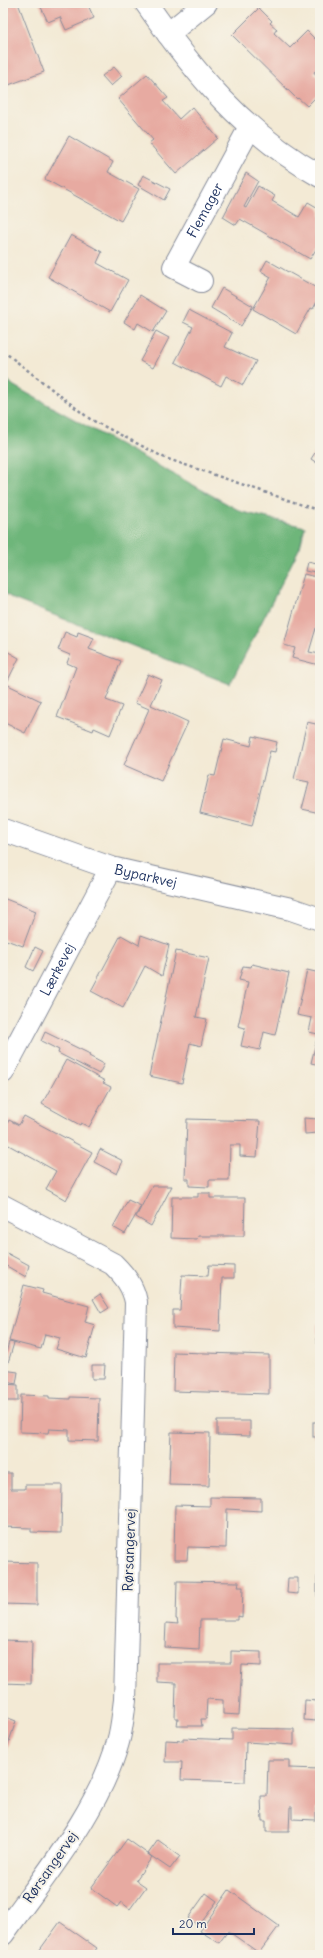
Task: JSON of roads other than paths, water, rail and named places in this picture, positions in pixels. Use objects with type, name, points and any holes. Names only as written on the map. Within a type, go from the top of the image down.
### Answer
[{"type":"street","points":[[146,3],[208,86],[250,127],[303,167],[320,176]]},
{"type":"street","points":[[168,34],[206,3]]},
{"type":"street","name":"Flemager","points":[[201,281],[174,266],[250,127]]},
{"type":"street","name":"Byparkvej","points":[[3,830],[111,868],[291,909],[320,919]]},
{"type":"street","name":"Lærkevej","points":[[3,1072],[9,1048],[111,868]]},
{"type":"street","name":"Byparkvej","points":[[291,909],[320,911]]},
{"type":"street","name":"Rørsangervej","points":[[3,1206],[113,1264],[125,1276],[133,1289],[136,1302],[125,1700],[118,1742],[105,1779],[88,1813],[3,1934]]}]
